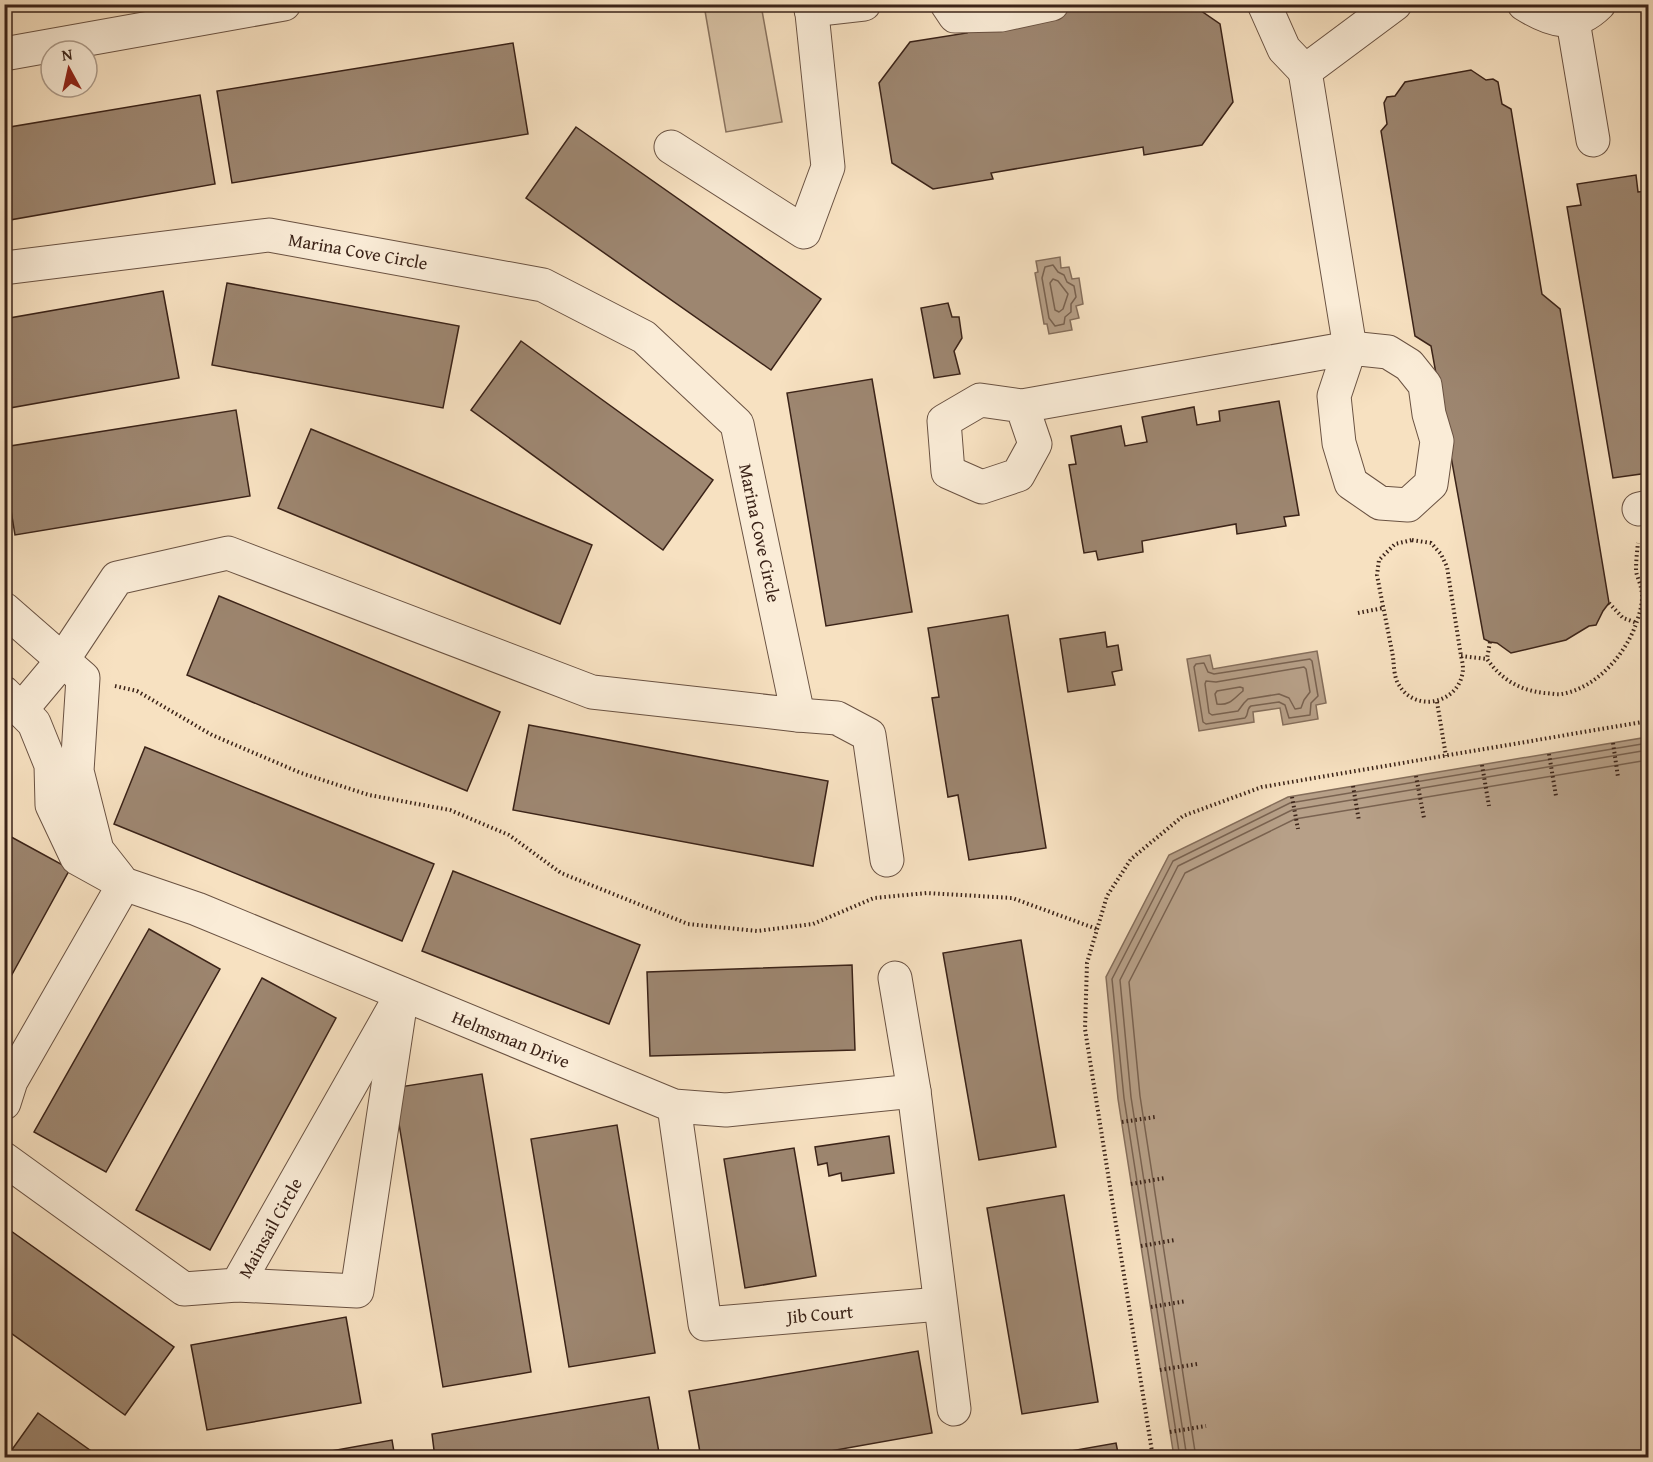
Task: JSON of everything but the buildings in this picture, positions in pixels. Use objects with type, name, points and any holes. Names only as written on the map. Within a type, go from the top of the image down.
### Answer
[{"type":"street","points":[[4,54],[284,4]]},
{"type":"street","points":[[947,4],[955,16],[1001,15],[1052,4]]},
{"type":"street","points":[[1022,406],[1350,348],[1388,352],[1408,365],[1425,385],[1429,414],[1437,441],[1431,484],[1408,505],[1380,503],[1351,483],[1339,443],[1334,396],[1350,348],[1305,70],[1284,49],[1264,4]]},
{"type":"street","points":[[1305,70],[1395,4]]},
{"type":"street","points":[[1524,4],[1553,19],[1586,13],[1593,140]]},
{"type":"street","points":[[671,147],[804,232],[828,167],[811,7],[863,5]]},
{"type":"street","name":"Marina Cove Circle","points":[[4,268],[269,235],[543,285],[644,337],[737,424],[798,715]]},
{"type":"street","points":[[20,708],[73,669],[117,578],[228,553],[592,692],[798,715],[837,717],[869,735],[887,860]]},
{"type":"street","points":[[4,609],[73,669],[77,771],[97,850],[124,884],[11,1081],[4,1103]]},
{"type":"street","name":"Helmsman Drive","points":[[20,708],[51,765],[52,805],[77,858],[124,884],[197,909],[674,1106],[726,1110],[914,1091]]},
{"type":"street","points":[[894,978],[914,1091],[954,1409]]},
{"type":"street","points":[[237,1285],[357,1292],[402,994]]},
{"type":"street","name":"Mainsail Circle","points":[[4,1159],[184,1289],[237,1285],[402,994]]},
{"type":"street","name":"Jib Court","points":[[674,1106],[705,1323],[940,1304]]},
{"type":"path","points":[[1490,642],[1487,659],[1494,669],[1511,684],[1536,692],[1561,694],[1582,688],[1614,662],[1626,644],[1641,609],[1642,591],[1636,572],[1644,508]]},
{"type":"path","points":[[1412,540],[1431,543],[1441,554],[1447,567],[1463,670],[1460,682],[1450,695],[1437,702],[1425,702],[1410,697],[1398,684],[1383,608],[1377,575],[1379,560],[1395,544],[1412,540]]},
{"type":"path","points":[[1609,603],[1623,618],[1636,624]]},
{"type":"path","points":[[1358,613],[1383,608]]},
{"type":"path","points":[[1461,656],[1487,659]]},
{"type":"path","points":[[73,669],[137,691],[212,735],[301,773],[369,795],[450,810],[509,835],[561,873],[688,924],[757,931],[813,924],[874,898],[927,893],[1012,898],[1097,929]]},
{"type":"path","points":[[1437,702],[1446,756]]},
{"type":"path","points":[[1152,1458],[1085,1029],[1087,963],[1107,896],[1131,860],[1183,816],[1262,787],[1648,721]]},
{"type":"path","points":[[1613,743],[1618,777]]},
{"type":"path","points":[[1549,754],[1556,796]]},
{"type":"path","points":[[1482,765],[1489,806]]},
{"type":"path","points":[[1416,776],[1424,818]]},
{"type":"path","points":[[1353,786],[1359,820]]},
{"type":"path","points":[[1292,797],[1298,829]]},
{"type":"path","points":[[1122,1122],[1155,1117]]},
{"type":"path","points":[[1131,1184],[1165,1178]]},
{"type":"path","points":[[1141,1246],[1175,1240]]},
{"type":"path","points":[[1151,1307],[1186,1301]]},
{"type":"path","points":[[1161,1370],[1197,1364]]},
{"type":"path","points":[[1170,1432],[1206,1426]]},
{"type":"shaded area","points":[[743,5],[761,5],[782,122],[726,132],[705,11]]},
{"type":"water","points":[[1060,257],[1061,268],[1069,267],[1072,279],[1079,278],[1083,304],[1076,306],[1079,318],[1070,320],[1072,330],[1049,334],[1047,324],[1044,324],[1035,273],[1038,272],[1036,261]]},
{"type":"water","points":[[1317,651],[1326,703],[1316,705],[1318,719],[1283,725],[1280,708],[1253,712],[1254,722],[1199,731],[1187,659],[1210,655],[1213,669]]},
{"type":"water","points":[[1648,737],[1648,1457],[1174,1457],[1118,1099],[1106,977],[1169,855],[1288,797]]}]
